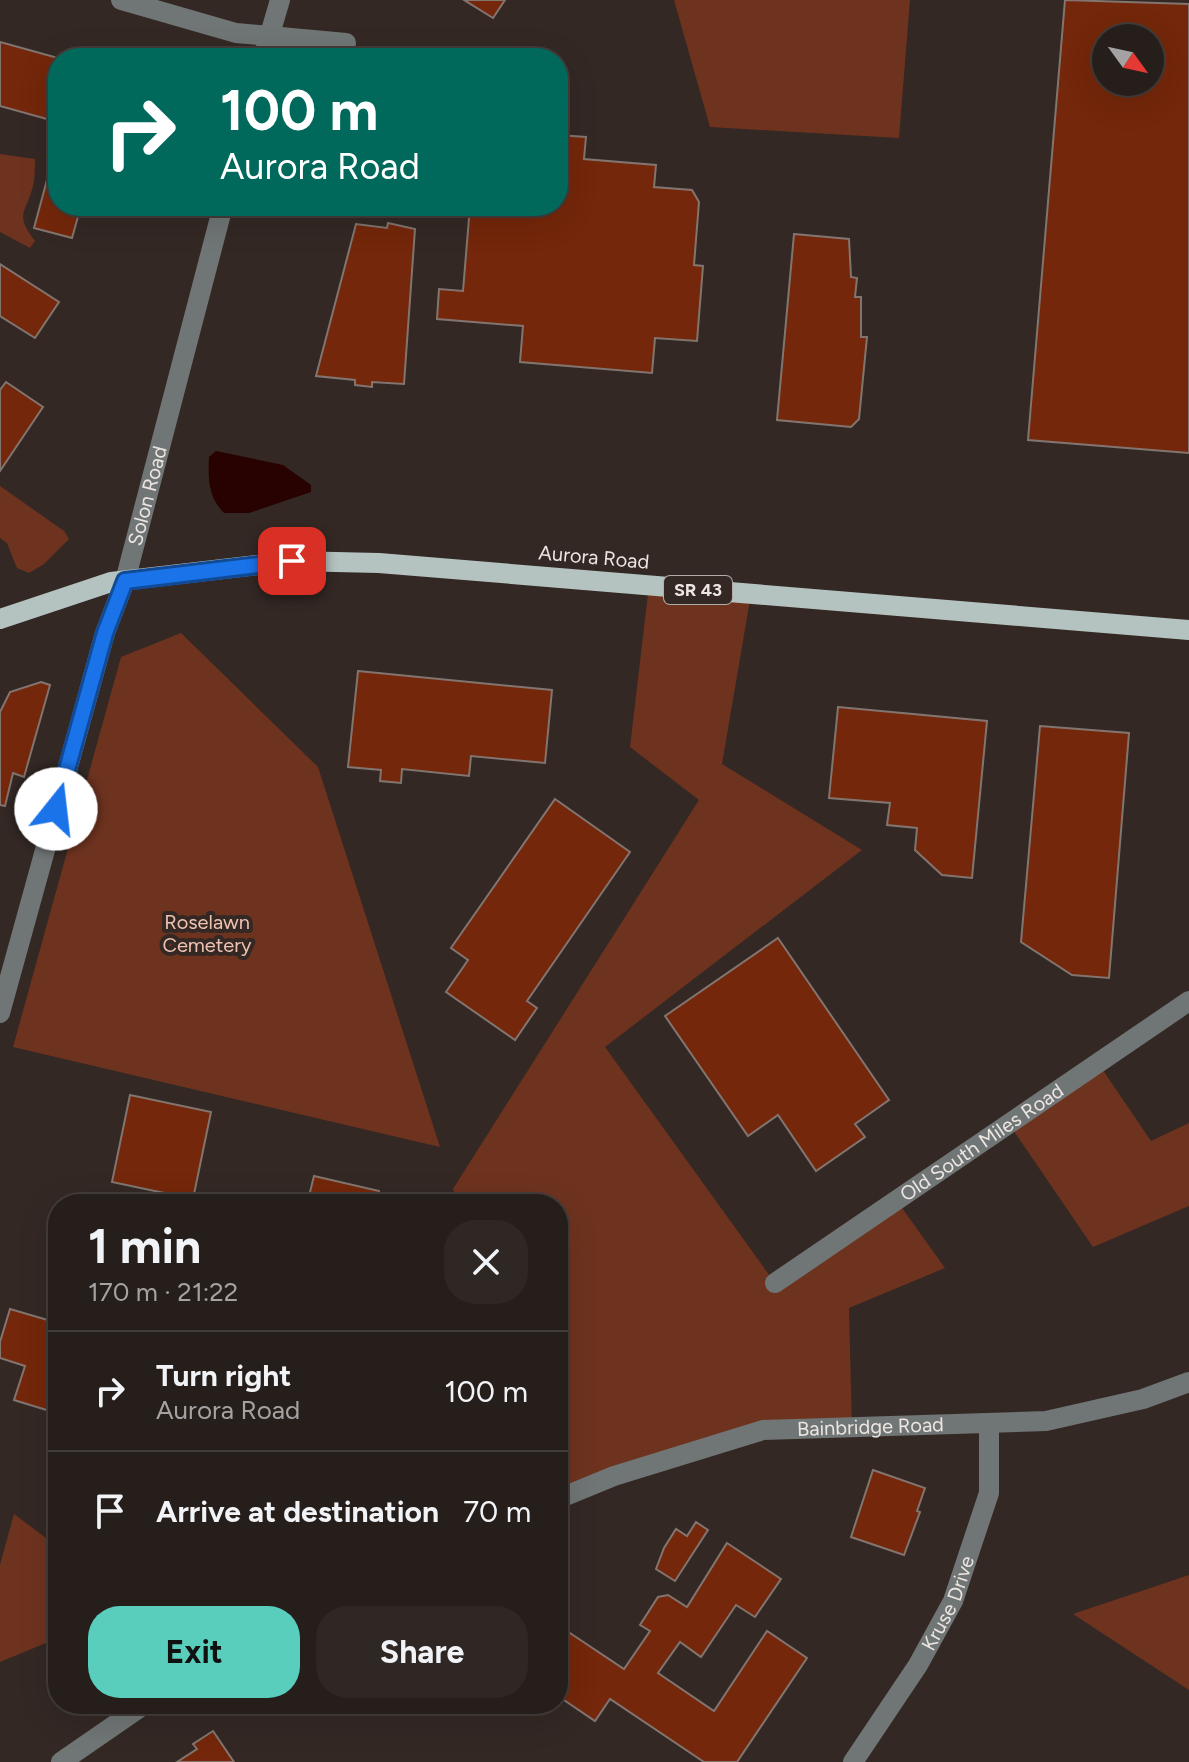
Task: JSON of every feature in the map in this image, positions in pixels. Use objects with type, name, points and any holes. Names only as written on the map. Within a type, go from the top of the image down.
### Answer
[{"type":"main road","name":"Aurora Road","points":[[0,619],[51,600],[125,581],[292,561],[379,563],[1189,630]]},
{"type":"street","points":[[121,0],[236,33],[346,43]]},
{"type":"street","points":[[266,48],[280,0]]},
{"type":"street","name":"Solon Road","points":[[0,1013],[105,633],[125,581],[220,216]]},
{"type":"street","name":"Old South Miles Road","points":[[775,1283],[1189,1001]]},
{"type":"street","name":"Bainbridge Road","points":[[568,1495],[614,1476],[763,1430],[1046,1421],[1143,1399],[1189,1382]]},
{"type":"street","name":"Kruse Drive","points":[[853,1762],[918,1665],[953,1601],[989,1493],[989,1424]]},
{"type":"street","points":[[61,1762],[131,1714]]},
{"type":"green space","points":[[674,0],[910,0],[899,138],[710,127]]},
{"type":"green space","points":[[0,154],[35,159],[34,183],[23,219],[35,241],[30,248],[0,232]]},
{"type":"green space","points":[[0,486],[64,531],[69,539],[44,564],[29,573],[17,568],[7,543],[0,538]]},
{"type":"green space","points":[[649,585],[751,594],[722,764],[862,850],[605,1047],[775,1283],[897,1201],[945,1268],[849,1308],[852,1429],[763,1430],[568,1496],[568,1194],[455,1194],[453,1189],[699,800],[630,747]]},
{"type":"green space","name":"Roselawn Cemetery","points":[[181,633],[318,767],[440,1147],[13,1047],[121,657]]},
{"type":"green space","points":[[1098,1063],[1151,1141],[1189,1123],[1189,1206],[1093,1247],[1009,1124]]},
{"type":"green space","points":[[14,1514],[48,1540],[48,1642],[0,1662],[0,1565]]},
{"type":"green space","points":[[1189,1575],[1189,1690],[1073,1614]]},
{"type":"shaded area","points":[[216,451],[283,465],[311,485],[311,492],[249,513],[224,513],[215,501],[209,480],[209,457]]},
{"type":"building","points":[[464,0],[505,0],[493,18]]},
{"type":"building","points":[[1065,0],[1189,4],[1189,453],[1028,440]]},
{"type":"building","points":[[0,42],[48,55],[48,119],[0,106]]},
{"type":"building","points":[[568,136],[586,137],[584,159],[656,165],[654,187],[692,190],[699,202],[694,265],[703,266],[697,341],[655,338],[652,373],[520,362],[523,326],[437,319],[439,289],[463,291],[469,216],[568,216]]},
{"type":"building","points":[[48,176],[48,216],[78,216],[72,238],[34,228]]},
{"type":"building","points":[[388,223],[415,229],[404,384],[372,382],[372,387],[355,385],[355,380],[316,376],[356,224],[387,228]]},
{"type":"building","points":[[794,234],[849,239],[851,277],[857,278],[855,297],[861,297],[861,337],[867,337],[859,419],[851,427],[777,420]]},
{"type":"building","points":[[0,264],[59,302],[35,338],[0,316]]},
{"type":"building","points":[[6,382],[43,407],[0,471],[0,390]]},
{"type":"building","points":[[358,671],[552,690],[545,763],[471,756],[469,776],[402,769],[401,783],[380,781],[381,770],[348,767]]},
{"type":"building","points":[[41,682],[50,685],[24,777],[13,773],[5,806],[0,805],[0,712],[10,692]]},
{"type":"building","points":[[838,707],[987,721],[972,878],[942,875],[915,850],[917,828],[887,825],[890,803],[829,798]]},
{"type":"building","points":[[1040,726],[1129,733],[1109,978],[1072,975],[1021,942]]},
{"type":"building","points":[[555,799],[630,852],[527,1001],[537,1008],[515,1040],[446,992],[468,960],[451,948]]},
{"type":"building","points":[[778,938],[889,1100],[855,1124],[865,1137],[816,1171],[778,1115],[748,1136],[665,1016]]},
{"type":"building","points":[[130,1095],[211,1112],[194,1194],[169,1194],[112,1182]]},
{"type":"building","points":[[314,1176],[379,1191],[378,1194],[310,1194]]},
{"type":"building","points":[[10,1309],[48,1320],[48,1410],[14,1400],[25,1366],[0,1358],[0,1342]]},
{"type":"building","points":[[873,1470],[925,1488],[917,1511],[920,1512],[904,1555],[851,1537]]},
{"type":"building","points":[[696,1522],[708,1530],[675,1581],[656,1569],[676,1529],[687,1536]]},
{"type":"building","points":[[727,1543],[781,1579],[755,1617],[736,1605],[701,1657],[680,1642],[658,1673],[714,1711],[767,1631],[807,1658],[737,1762],[704,1762],[610,1699],[595,1721],[568,1703],[568,1632],[624,1669],[650,1631],[640,1625],[658,1597],[668,1595],[687,1607]]},
{"type":"building","points":[[213,1731],[234,1762],[177,1762],[197,1749],[193,1744]]},
{"type":"route","points":[[56,809],[105,633],[125,581],[292,561]]}]
